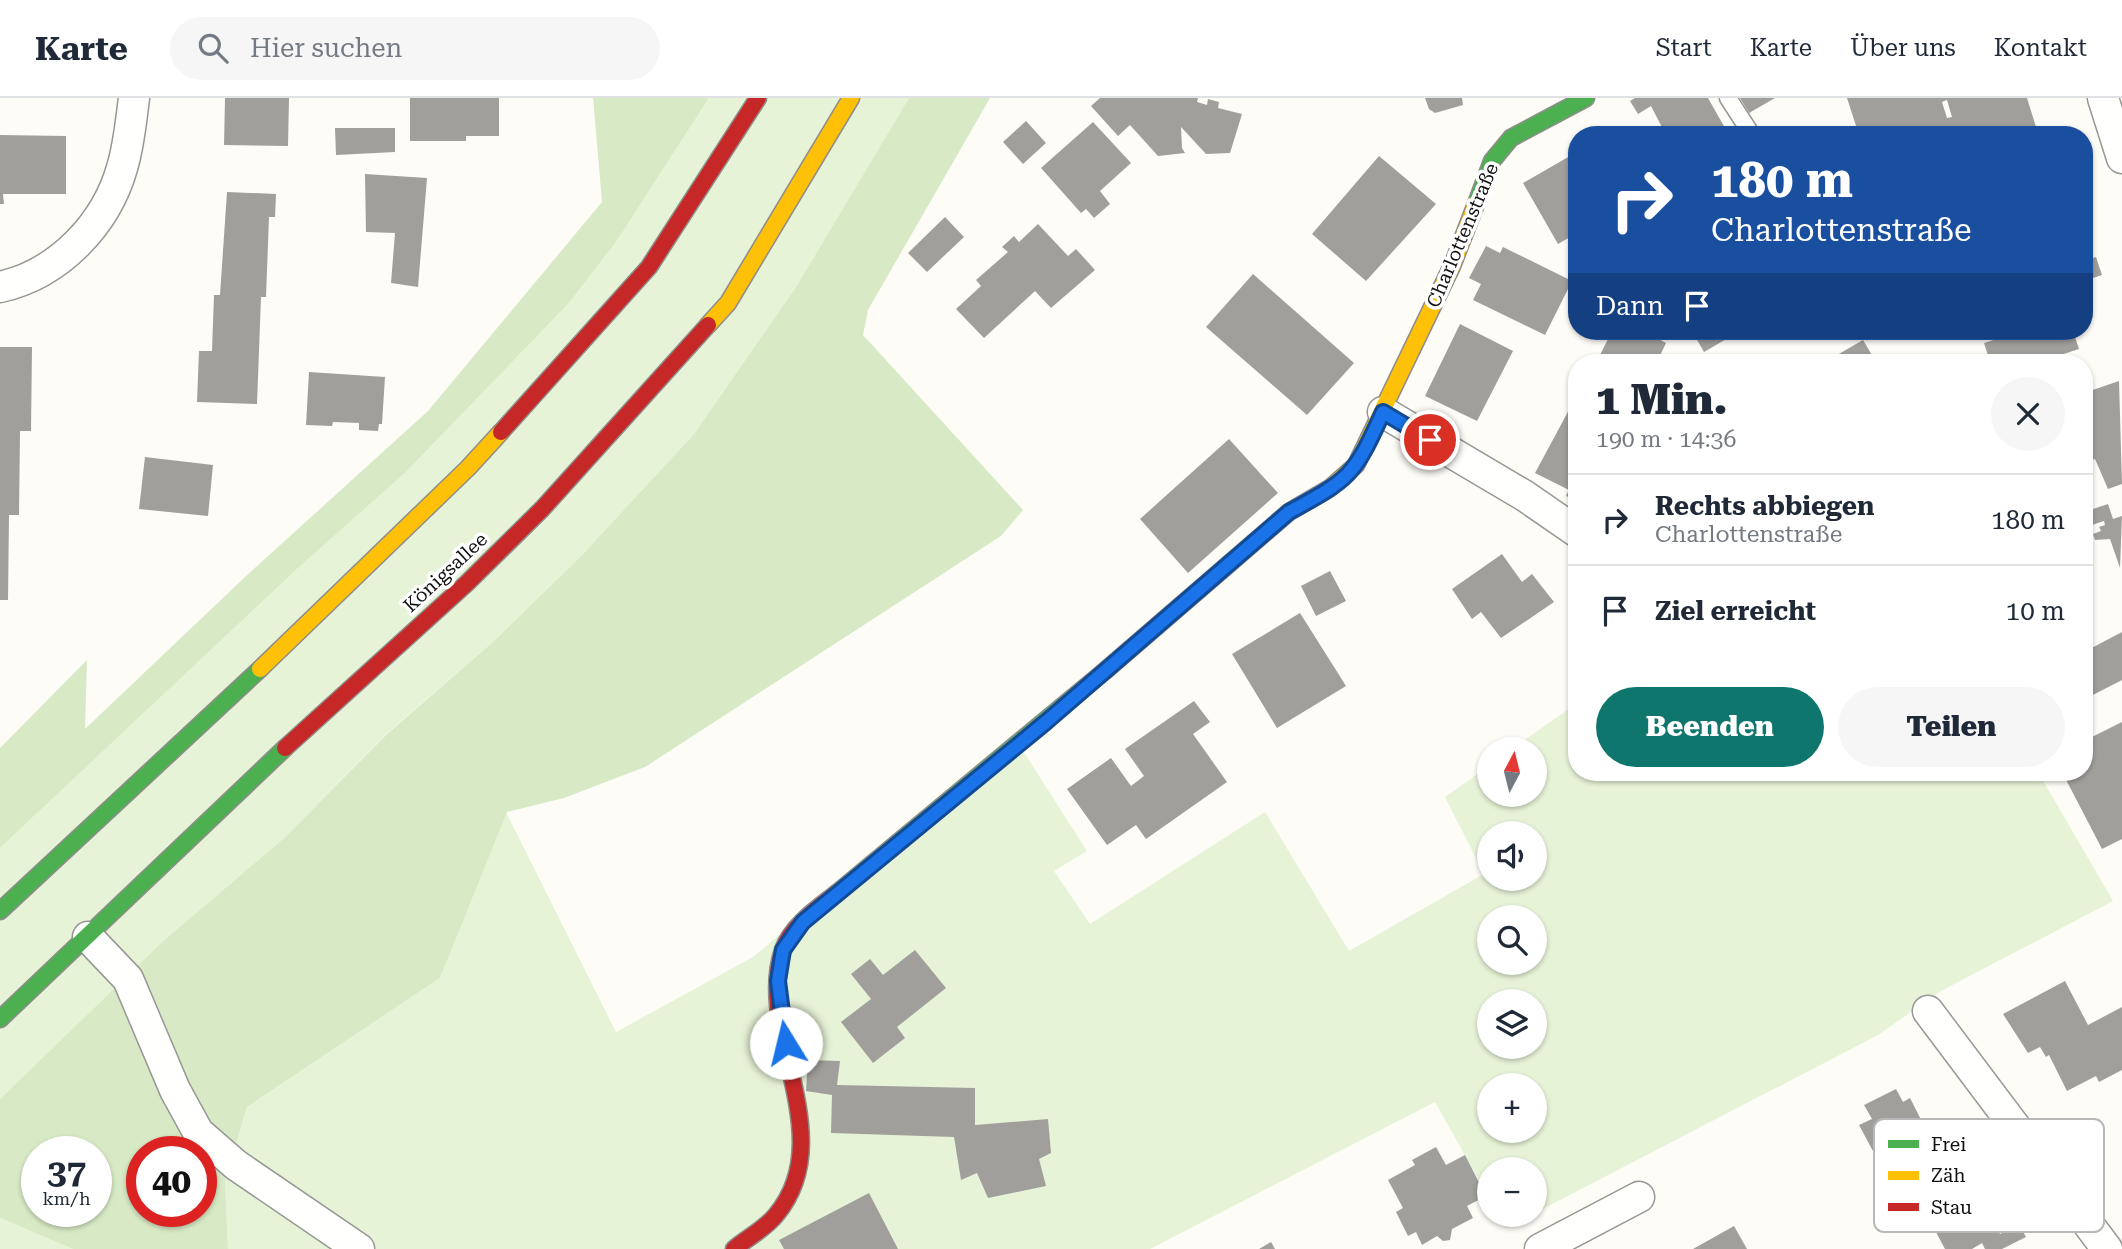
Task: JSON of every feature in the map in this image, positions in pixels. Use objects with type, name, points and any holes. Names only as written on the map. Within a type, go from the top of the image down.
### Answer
[{"type":"main road","points":[[0,911],[205,722],[468,468],[649,267],[758,98]]},
{"type":"main road","name":"Königsallee","points":[[0,1019],[256,775],[467,583],[551,499],[728,303],[851,98]]},
{"type":"main road","name":"Charlottenstraße","points":[[734,1249],[776,1214],[790,1189],[798,1163],[800,1123],[782,1023],[778,981],[783,950],[803,922],[1046,722],[1289,512],[1335,487],[1350,475],[1452,266],[1492,161],[1511,138],[1543,109],[1587,98]]},
{"type":"street","points":[[0,287],[47,267],[81,242],[109,201],[122,167],[134,98]]},
{"type":"street","points":[[2103,98],[2122,158]]},
{"type":"street","points":[[1383,412],[1525,496],[1568,527]]},
{"type":"street","points":[[88,937],[128,979],[175,1090],[198,1132],[236,1165],[359,1249]]},
{"type":"street","points":[[1928,1011],[2009,1119]]},
{"type":"street","points":[[1540,1249],[1639,1197]]},
{"type":"street","points":[[2094,1232],[2107,1249]]},
{"type":"lane","points":[[1728,98],[1746,126]]},
{"type":"green space","points":[[593,98],[709,98],[616,242],[569,303],[406,472],[297,569],[0,848],[0,748],[87,660],[85,729],[245,577],[428,411],[602,202]]},
{"type":"green space","points":[[709,98],[909,98],[796,287],[694,434],[583,554],[494,641],[386,734],[283,839],[161,943],[0,1099],[0,848],[297,569],[406,472],[569,303],[616,242]]},
{"type":"green space","points":[[909,98],[990,98],[868,310],[863,335],[1023,510],[1001,536],[645,767],[564,798],[507,812],[440,978],[247,1107],[225,1180],[228,1249],[73,1249],[21,1227],[112,1227],[112,1136],[21,1136],[21,1227],[0,1218],[0,1099],[161,943],[283,839],[387,734],[494,641],[583,554],[694,434],[796,287]]},
{"type":"green space","points":[[1568,709],[1568,781],[2043,781],[2113,901],[1941,991],[1878,1035],[1547,1207],[1547,1157],[1477,1157],[1477,1177],[1435,1102],[1150,1249],[228,1249],[225,1180],[247,1107],[440,978],[506,812],[616,1032],[753,957],[1016,740],[1087,851],[1054,871],[1090,924],[1265,812],[1349,951],[1477,878],[1477,891],[1547,891],[1547,821],[1477,821],[1477,860],[1445,797],[1477,774],[1477,807],[1547,807],[1547,737],[1529,737]]},
{"type":"green space","points":[[0,1218],[73,1249],[0,1249]]},
{"type":"building","points":[[225,98],[289,98],[288,146],[224,145]]},
{"type":"building","points":[[410,98],[499,98],[499,136],[466,136],[466,141],[410,141]]},
{"type":"building","points":[[1100,98],[1198,98],[1197,102],[1207,105],[1208,99],[1219,102],[1218,108],[1242,114],[1230,153],[1206,154],[1181,127],[1182,148],[1185,153],[1158,156],[1130,125],[1118,136],[1091,106]]},
{"type":"building","points":[[1425,98],[1462,98],[1463,105],[1435,113],[1429,109]]},
{"type":"building","points":[[1635,98],[1708,98],[1724,126],[1661,126],[1651,106],[1638,114],[1630,101]]},
{"type":"building","points":[[1740,98],[1775,98],[1749,113]]},
{"type":"building","points":[[1847,98],[2027,98],[2036,126],[1856,126]],"holes":[[[1947,100],[1952,117],[1947,118],[1942,102]]]},
{"type":"building","points":[[1026,121],[1046,143],[1023,164],[1003,142]]},
{"type":"building","points":[[1093,122],[1131,163],[1100,191],[1110,204],[1094,218],[1086,209],[1081,213],[1041,168]]},
{"type":"building","points":[[335,128],[395,128],[395,152],[336,155]]},
{"type":"building","points":[[0,135],[66,136],[66,194],[3,194],[4,204],[0,204]]},
{"type":"building","points":[[1379,156],[1436,204],[1366,281],[1312,234]]},
{"type":"building","points":[[1568,157],[1568,238],[1558,244],[1523,183]]},
{"type":"building","points":[[365,174],[427,178],[418,287],[391,283],[395,233],[366,232]]},
{"type":"building","points":[[227,192],[276,194],[275,217],[269,217],[266,297],[261,297],[257,404],[197,402],[199,351],[212,351],[214,295],[220,295]]},
{"type":"building","points":[[945,217],[964,237],[927,272],[908,253]]},
{"type":"building","points":[[1038,224],[1068,256],[1076,249],[1095,270],[1051,308],[1035,291],[984,338],[956,309],[981,286],[976,280],[1008,252],[1002,247],[1014,236],[1019,242]]},
{"type":"building","points":[[1486,246],[1500,253],[1503,247],[1568,279],[1568,289],[1545,335],[1473,300],[1481,284],[1469,278]]},
{"type":"building","points":[[2096,257],[2102,275],[2093,278],[2093,258]]},
{"type":"building","points":[[1253,274],[1354,363],[1307,415],[1206,327]]},
{"type":"building","points":[[1460,324],[1513,351],[1477,421],[1425,396]]},
{"type":"building","points":[[1608,340],[1660,340],[1666,343],[1661,354],[1600,354]]},
{"type":"building","points":[[1697,340],[1725,340],[1704,352]]},
{"type":"building","points":[[1863,340],[1871,354],[1839,354]]},
{"type":"building","points":[[1994,340],[2076,340],[2079,349],[2064,354],[1987,354],[1984,343]]},
{"type":"building","points":[[0,347],[32,347],[31,431],[20,431],[19,515],[9,515],[8,600],[0,600]]},
{"type":"building","points":[[309,372],[385,377],[382,424],[379,424],[378,431],[359,430],[359,423],[306,425]]},
{"type":"building","points":[[2119,381],[2122,484],[2108,489],[2093,460],[2093,390]]},
{"type":"building","points":[[1568,412],[1568,490],[1535,473]]},
{"type":"building","points":[[1229,439],[1278,493],[1188,573],[1140,519]]},
{"type":"building","points":[[145,457],[213,465],[208,516],[139,509]]},
{"type":"building","points":[[2108,504],[2113,519],[2122,516],[2120,568],[2110,539],[2095,540],[2093,534],[2101,531],[2099,527],[2105,525],[2104,521],[2093,525],[2093,509]]},
{"type":"building","points":[[1502,554],[1522,582],[1532,574],[1554,602],[1501,638],[1481,612],[1472,619],[1452,589]]},
{"type":"building","points":[[1330,571],[1346,601],[1316,616],[1301,586]]},
{"type":"building","points":[[1300,613],[1346,686],[1277,728],[1232,654]]},
{"type":"building","points":[[2122,632],[2122,680],[2093,695],[2093,647]]},
{"type":"building","points":[[1194,701],[1210,722],[1193,734],[1227,782],[1146,839],[1136,825],[1107,845],[1067,789],[1111,758],[1131,786],[1144,776],[1125,749]]},
{"type":"building","points":[[2122,722],[2122,839],[2102,849],[2067,781],[2093,781],[2093,736]]},
{"type":"building","points":[[915,950],[946,988],[897,1027],[905,1038],[873,1063],[841,1022],[871,999],[851,974],[870,959],[883,975]]},
{"type":"building","points":[[2065,981],[2088,1025],[2122,1007],[2122,1070],[2099,1082],[2096,1076],[2067,1091],[2049,1055],[2046,1057],[2040,1047],[2028,1053],[2003,1014]]},
{"type":"building","points":[[808,1060],[840,1061],[837,1085],[975,1088],[975,1125],[1048,1119],[1051,1153],[1039,1159],[1046,1186],[988,1198],[977,1173],[961,1180],[954,1137],[831,1133],[832,1095],[806,1091]]},
{"type":"building","points":[[1896,1089],[1903,1102],[1910,1098],[1921,1119],[1874,1119],[1874,1153],[1859,1125],[1872,1119],[1864,1105]]},
{"type":"building","points":[[1436,1147],[1446,1165],[1465,1155],[1477,1178],[1477,1201],[1467,1206],[1473,1218],[1452,1229],[1450,1240],[1443,1241],[1437,1236],[1422,1245],[1416,1232],[1408,1236],[1396,1212],[1403,1208],[1388,1180],[1415,1165],[1412,1160]]},
{"type":"building","points":[[869,1193],[898,1249],[784,1249],[779,1240]]},
{"type":"building","points":[[1734,1226],[1747,1249],[1693,1249]]},
{"type":"building","points":[[1936,1232],[2023,1232],[2026,1237],[2002,1249],[1985,1249],[1982,1243],[1972,1249],[1945,1249]]},
{"type":"building","points":[[1271,1242],[1275,1249],[1259,1249]]},
{"type":"traffic: fast","points":[[1476,204],[1492,161],[1511,138],[1586,98]]},
{"type":"traffic: fast","points":[[0,911],[260,669]]},
{"type":"traffic: fast","points":[[837,893],[1106,670]]},
{"type":"traffic: fast","points":[[0,1019],[285,748]]},
{"type":"traffic: slow","points":[[708,325],[728,303],[851,98]]},
{"type":"traffic: slow","points":[[1106,670],[1289,512],[1330,488],[1356,465],[1452,266],[1476,204]]},
{"type":"traffic: slow","points":[[260,669],[468,468],[501,432]]},
{"type":"traffic: jam","points":[[501,432],[649,267],[758,98]]},
{"type":"traffic: jam","points":[[285,748],[467,583],[542,509],[708,325]]},
{"type":"traffic: jam","points":[[734,1249],[772,1220],[794,1185],[801,1152],[799,1118],[779,1015],[777,982],[783,950],[792,933],[837,893]]},
{"type":"route","points":[[786,1043],[778,981],[783,950],[803,922],[1046,722],[1289,512],[1335,487],[1350,475],[1363,455],[1383,412],[1430,440]]}]
